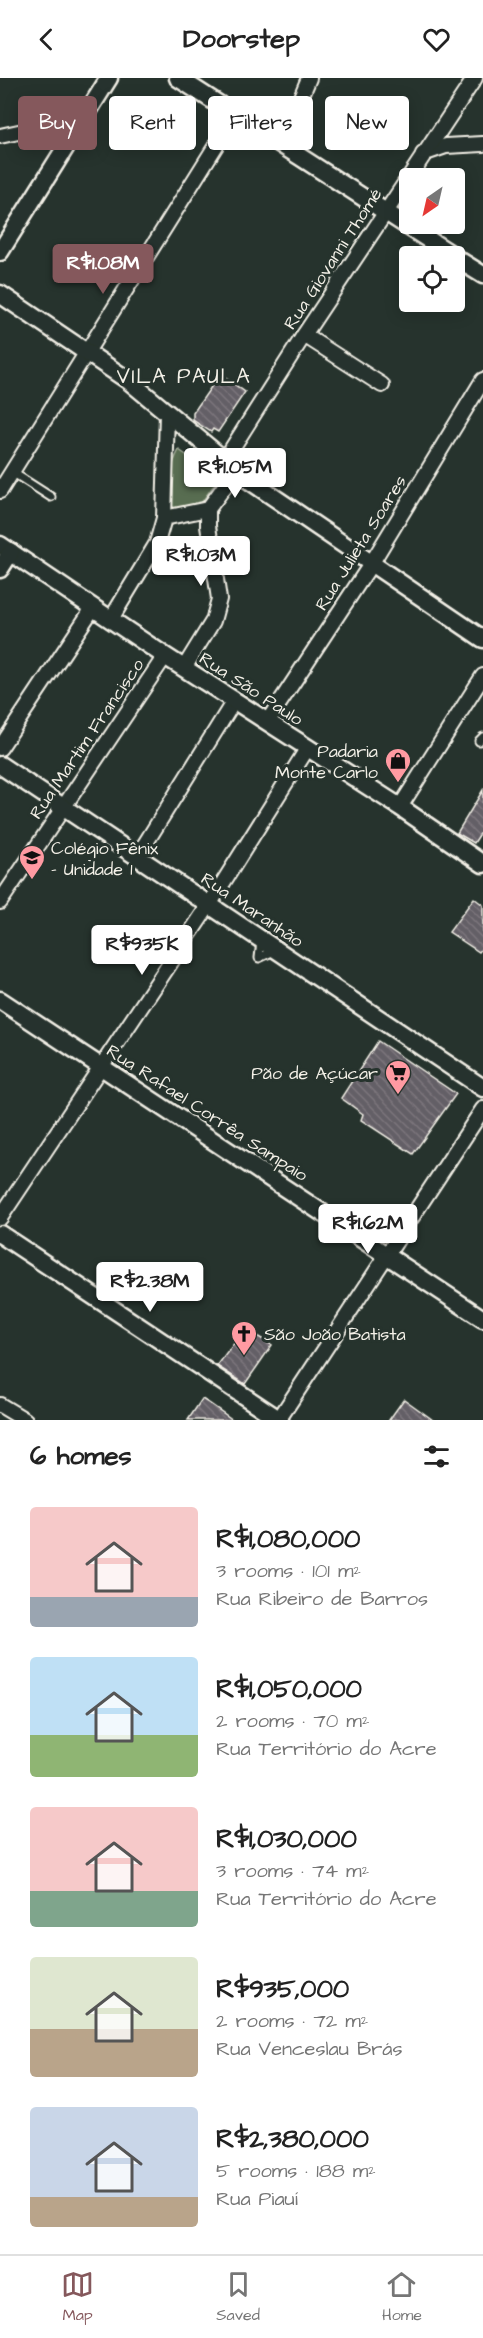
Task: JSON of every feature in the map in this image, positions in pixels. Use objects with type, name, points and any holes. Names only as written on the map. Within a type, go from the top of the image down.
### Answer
[{"type":"street","points":[[97,96],[109,78]]},
{"type":"street","points":[[178,78],[208,97]]},
{"type":"street","points":[[301,96],[309,78]]},
{"type":"street","name":"Rua Giovanni Thomé","points":[[208,509],[304,335],[475,78]]},
{"type":"street","points":[[0,136],[18,132]]},
{"type":"street","points":[[423,154],[446,146],[483,144]]},
{"type":"street","points":[[0,252],[63,150]]},
{"type":"street","points":[[0,491],[213,150]]},
{"type":"street","points":[[289,150],[437,246]]},
{"type":"street","points":[[465,264],[483,275]]},
{"type":"street","points":[[0,294],[138,387],[230,466],[483,639]]},
{"type":"street","points":[[304,335],[382,386]]},
{"type":"street","name":"Rua Julieta Soares","points":[[267,722],[371,564],[483,380]]},
{"type":"street","points":[[111,619],[157,543],[164,518],[167,413]]},
{"type":"street","points":[[164,518],[208,509],[208,526],[219,599],[217,611],[184,668]]},
{"type":"street","points":[[0,569],[6,548]]},
{"type":"street","name":"Rua São Paulo","points":[[6,548],[165,656],[400,807],[483,864]]},
{"type":"street","points":[[0,748],[93,608]]},
{"type":"street","name":"Rua Martim Francisco","points":[[0,902],[165,656]]},
{"type":"street","points":[[400,807],[483,676]]},
{"type":"street","points":[[137,856],[234,701]]},
{"type":"street","points":[[0,1218],[208,905],[307,749]]},
{"type":"street","name":"Rua Maranhão","points":[[0,765],[483,1088]]},
{"type":"street","name":"Rua Rafael Corrêa Sampaio","points":[[0,1000],[483,1319]]},
{"type":"street","points":[[0,1234],[280,1419],[483,1109]]},
{"type":"street","points":[[0,1405],[25,1420]]},
{"type":"lane","points":[[12,472],[51,497]]},
{"type":"green space","points":[[179,450],[219,478],[199,506],[178,511],[170,504],[170,490],[172,470]]},
{"type":"building","points":[[220,374],[245,392],[218,432],[213,429],[211,432],[193,420],[193,413]]},
{"type":"building","points":[[483,790],[483,829],[474,843],[457,833]]},
{"type":"building","points":[[474,898],[483,905],[483,947],[479,952],[449,932]]},
{"type":"building","name":"Pão de Açúcar","points":[[378,1041],[456,1094],[413,1154],[361,1120],[363,1114],[341,1098]]},
{"type":"building","name":"São João Batista","points":[[245,1329],[272,1345],[245,1384],[217,1366]]},
{"type":"building","points":[[202,1399],[210,1404],[233,1420],[188,1420]]},
{"type":"building","points":[[404,1399],[433,1420],[389,1420]]},
{"type":"place","name":"Padaria Monte Carlo","points":[[398,784]]},
{"type":"place","name":"Colégio Fênix - Unidade 1","points":[[32,881]]},
{"type":"place","name":"Pão de Açúcar","points":[[398,1096]]},
{"type":"place","name":"São João Batista","points":[[244,1357]]},
{"type":"district","name":"VILA PAULA","points":[[184,376]]}]
